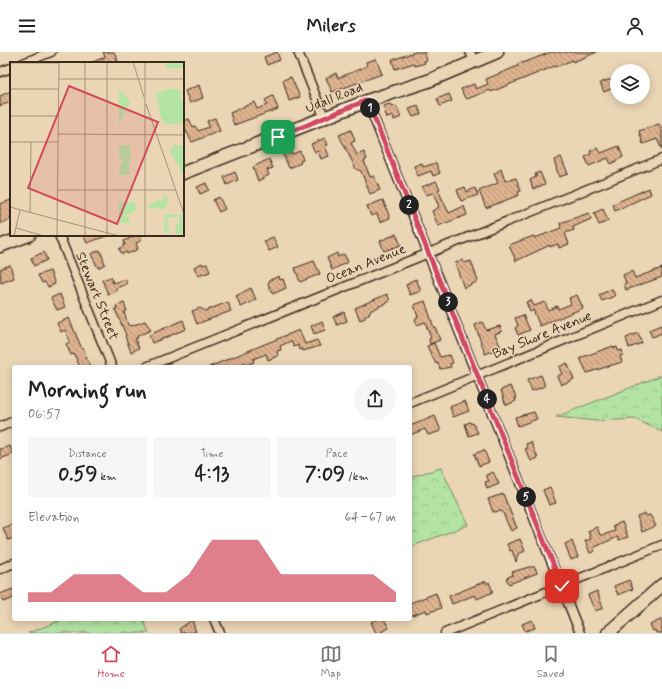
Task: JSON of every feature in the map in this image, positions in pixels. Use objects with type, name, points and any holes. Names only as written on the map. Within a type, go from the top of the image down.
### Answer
[{"type":"street","points":[[26,62],[51,52]]},
{"type":"street","points":[[298,52],[325,119]]},
{"type":"street","name":"Udall Road","points":[[184,173],[325,119],[367,100],[428,80],[472,57],[497,52]]},
{"type":"street","points":[[0,72],[10,68]]},
{"type":"street","points":[[367,100],[580,633]]},
{"type":"street","name":"Ocean Avenue","points":[[151,365],[662,159]]},
{"type":"street","points":[[0,246],[26,236]]},
{"type":"street","name":"Stewart Street","points":[[59,236],[111,365]]},
{"type":"street","name":"Bay Shore Avenue","points":[[412,402],[662,300]]},
{"type":"street","points":[[0,427],[12,422]]},
{"type":"street","points":[[444,633],[662,545]]},
{"type":"street","points":[[0,569],[12,564]]},
{"type":"street","points":[[608,633],[662,585]]},
{"type":"street","points":[[215,621],[220,633]]},
{"type":"green space","points":[[662,375],[662,432],[635,419],[597,421],[556,417]]},
{"type":"green space","points":[[441,468],[468,525],[412,546],[412,476]]},
{"type":"green space","points":[[59,621],[144,621],[149,633],[28,633]]},
{"type":"building","points":[[103,52],[114,52],[118,61],[92,62],[105,57]]},
{"type":"building","points":[[277,52],[280,60],[267,65],[264,57]]},
{"type":"building","points":[[415,52],[424,52],[427,60],[424,61],[425,63],[415,66],[414,63],[395,69],[392,60]]},
{"type":"building","points":[[551,52],[597,52],[573,62],[573,60],[555,66],[491,92],[490,90],[467,99],[464,96],[461,89],[474,84],[476,89],[488,84],[486,79],[518,66],[517,64]]},
{"type":"building","points":[[376,59],[382,74],[332,92],[326,78],[336,73],[338,78],[367,66],[366,62]]},
{"type":"building","points":[[291,77],[300,97],[289,101],[283,80]]},
{"type":"building","points":[[610,80],[610,89],[604,92],[600,83]]},
{"type":"building","points":[[199,85],[203,98],[190,103],[185,91]]},
{"type":"building","points":[[10,91],[10,102],[0,106],[0,96]]},
{"type":"building","points":[[449,94],[452,101],[440,106],[437,99]]},
{"type":"building","points":[[273,96],[278,109],[234,125],[230,113],[254,102],[257,109],[267,105],[265,100]]},
{"type":"building","points":[[390,104],[392,107],[397,107],[401,117],[394,120],[393,116],[387,118],[383,106]]},
{"type":"building","points":[[418,106],[421,114],[413,117],[409,109]]},
{"type":"building","points":[[215,118],[220,131],[192,142],[184,129],[184,121],[189,119],[193,127],[195,126],[198,131],[209,127],[207,121]]},
{"type":"building","points":[[659,124],[662,130],[662,150],[657,139],[643,144],[639,131]]},
{"type":"building","points":[[351,130],[355,141],[351,143],[357,155],[364,152],[367,159],[364,161],[370,177],[374,176],[380,190],[370,194],[361,171],[356,169],[339,135]]},
{"type":"building","points":[[325,138],[328,145],[325,146],[329,156],[321,159],[318,151],[315,152],[311,144]]},
{"type":"building","points":[[619,146],[623,157],[611,164],[608,158],[589,166],[585,157],[591,154],[590,151],[598,148],[601,153]]},
{"type":"building","points":[[291,151],[292,154],[300,151],[303,160],[300,161],[301,163],[289,168],[283,154]]},
{"type":"building","points":[[561,157],[568,174],[559,177],[554,160]]},
{"type":"building","points":[[269,159],[273,168],[267,170],[269,175],[258,181],[253,167]]},
{"type":"building","points":[[422,163],[423,167],[436,163],[440,173],[433,176],[431,171],[418,176],[414,166]]},
{"type":"building","points":[[501,169],[505,181],[516,178],[521,191],[518,192],[519,195],[486,208],[479,191],[498,183],[494,174]]},
{"type":"building","points":[[235,172],[238,180],[227,185],[224,177]]},
{"type":"building","points":[[540,172],[545,184],[533,189],[530,180],[536,177],[535,174]]},
{"type":"building","points":[[436,181],[440,189],[438,190],[449,213],[464,206],[467,215],[438,226],[432,211],[439,207],[433,193],[426,195],[422,187]]},
{"type":"building","points":[[206,183],[209,190],[200,194],[197,187]]},
{"type":"building","points":[[465,187],[467,192],[475,188],[478,195],[461,201],[457,190]]},
{"type":"building","points":[[649,188],[651,194],[615,211],[613,204]]},
{"type":"building","points":[[219,197],[225,209],[219,212],[213,200]]},
{"type":"building","points":[[10,200],[10,219],[0,224],[0,204]]},
{"type":"building","points":[[383,200],[390,218],[380,222],[377,214],[371,216],[367,206]]},
{"type":"building","points":[[603,209],[608,221],[599,225],[594,213]]},
{"type":"building","points":[[589,213],[591,219],[573,227],[574,230],[565,233],[569,244],[559,248],[558,244],[550,247],[550,245],[516,261],[509,245],[534,236],[535,238],[561,228],[560,223]]},
{"type":"building","points":[[396,234],[401,245],[384,251],[380,241]]},
{"type":"building","points":[[84,236],[106,236],[87,243]]},
{"type":"building","points":[[135,236],[140,236],[142,240],[136,243],[138,249],[127,254],[126,252],[122,254],[119,249],[125,245],[124,241]]},
{"type":"building","points":[[273,237],[278,247],[269,251],[264,241]]},
{"type":"building","points":[[100,250],[105,264],[98,268],[91,254]]},
{"type":"building","points":[[44,252],[47,260],[34,266],[31,258]]},
{"type":"building","points":[[337,253],[338,257],[344,254],[348,262],[332,270],[327,258]]},
{"type":"building","points":[[463,260],[464,263],[471,261],[478,281],[464,288],[455,263]]},
{"type":"building","points":[[314,261],[320,274],[300,282],[295,268]]},
{"type":"building","points":[[202,263],[203,265],[207,264],[210,272],[198,276],[194,267]]},
{"type":"building","points":[[10,265],[14,278],[1,283],[0,269]]},
{"type":"building","points":[[662,268],[662,277],[626,290],[624,284],[626,283],[623,275],[632,271],[635,278]]},
{"type":"building","points":[[50,271],[55,284],[48,287],[45,282],[42,283],[38,275]]},
{"type":"building","points":[[279,276],[280,280],[283,279],[286,288],[273,294],[268,284],[270,280]]},
{"type":"building","points":[[111,277],[113,283],[125,279],[127,284],[116,288],[117,291],[108,294],[102,280]]},
{"type":"building","points":[[416,279],[421,291],[410,295],[406,285]]},
{"type":"building","points":[[251,288],[256,300],[241,307],[236,296]]},
{"type":"building","points":[[612,289],[615,296],[602,301],[599,295]]},
{"type":"building","points":[[60,294],[65,307],[57,310],[51,298]]},
{"type":"building","points":[[387,294],[390,301],[370,311],[365,318],[360,320],[355,308]]},
{"type":"building","points":[[577,295],[583,308],[540,326],[533,310],[530,312],[526,302],[531,300],[534,306],[545,302],[548,310],[557,306],[558,309],[571,304],[569,298]]},
{"type":"building","points":[[425,301],[434,328],[435,327],[440,340],[430,344],[429,339],[431,338],[425,322],[417,325],[415,319],[418,317],[414,305]]},
{"type":"building","points":[[228,302],[231,311],[197,324],[192,311],[200,308],[205,311]]},
{"type":"building","points":[[124,303],[127,311],[124,312],[128,325],[131,326],[145,321],[151,330],[137,336],[138,338],[135,339],[139,348],[131,352],[125,336],[126,335],[115,309],[117,309],[116,306]]},
{"type":"building","points":[[344,312],[347,321],[337,325],[333,317]]},
{"type":"building","points":[[523,315],[530,330],[518,335],[515,328],[518,326],[515,318]]},
{"type":"building","points":[[69,318],[89,365],[79,365],[74,354],[71,355],[66,344],[70,342],[65,330],[61,332],[57,323]]},
{"type":"building","points":[[183,320],[186,329],[152,343],[149,335]]},
{"type":"building","points":[[322,321],[325,330],[314,334],[311,326]]},
{"type":"building","points":[[482,322],[486,330],[500,326],[502,331],[495,334],[501,348],[485,354],[475,325]]},
{"type":"building","points":[[661,325],[662,333],[652,337],[649,330]]},
{"type":"building","points":[[299,330],[305,344],[317,340],[320,346],[303,351],[302,349],[299,350],[298,345],[294,347],[291,341],[280,346],[281,350],[277,351],[278,356],[268,360],[266,354],[253,359],[254,362],[246,365],[245,362],[238,365],[214,365]]},
{"type":"building","points":[[638,333],[642,343],[629,348],[626,338]]},
{"type":"building","points":[[434,343],[440,357],[450,355],[453,363],[450,364],[451,367],[440,369],[438,363],[436,364],[427,346]]},
{"type":"building","points":[[613,346],[614,348],[617,347],[618,351],[622,350],[623,355],[620,356],[622,362],[587,373],[580,358]]},
{"type":"building","points":[[567,363],[574,379],[561,385],[557,376],[562,374],[559,367]]},
{"type":"building","points":[[541,375],[545,386],[532,391],[527,380]]},
{"type":"building","points":[[510,386],[517,398],[515,398],[516,401],[507,405],[501,390]]},
{"type":"building","points":[[465,401],[469,411],[453,417],[450,407]]},
{"type":"building","points":[[534,412],[537,419],[518,426],[515,417]]},
{"type":"building","points":[[435,416],[441,431],[428,435],[425,429],[412,434],[412,425]]},
{"type":"building","points":[[470,422],[471,424],[473,423],[478,433],[469,436],[465,424]]},
{"type":"building","points":[[531,442],[538,458],[531,461],[525,449],[528,448],[526,444]]},
{"type":"building","points":[[10,446],[12,454],[0,459],[0,449]]},
{"type":"building","points":[[484,450],[489,462],[479,466],[474,454]]},
{"type":"building","points":[[493,472],[499,484],[487,489],[485,482],[489,481],[486,475]]},
{"type":"building","points":[[550,487],[556,503],[549,505],[543,490]]},
{"type":"building","points":[[503,494],[517,528],[511,531],[502,511],[493,512],[488,499]]},
{"type":"building","points":[[645,513],[646,516],[650,515],[656,526],[642,532],[637,516]]},
{"type":"building","points":[[622,522],[628,537],[619,540],[618,537],[606,542],[593,548],[595,551],[590,553],[585,541],[591,539],[588,531],[597,527],[600,535],[603,535],[615,531],[613,526]]},
{"type":"building","points":[[12,525],[12,539],[8,540],[3,528]]},
{"type":"building","points":[[520,539],[525,551],[518,554],[516,562],[512,550],[510,551],[507,544]]},
{"type":"building","points":[[572,541],[578,557],[571,560],[565,544]]},
{"type":"building","points":[[529,567],[535,567],[537,573],[509,584],[506,578],[513,575],[512,572]]},
{"type":"building","points":[[629,580],[633,589],[618,595],[614,586]]},
{"type":"building","points":[[486,581],[487,584],[489,582],[493,592],[477,599],[475,595],[452,604],[449,596]]},
{"type":"building","points":[[12,589],[12,599],[3,602],[0,594]]},
{"type":"building","points":[[597,591],[603,608],[595,611],[588,595]]},
{"type":"building","points":[[436,593],[441,608],[427,613],[426,610],[412,615],[412,602]]},
{"type":"building","points":[[662,619],[662,633],[656,633],[650,625]]},
{"type":"building","points":[[532,620],[535,628],[525,631],[522,624]]},
{"type":"building","points":[[192,621],[196,632],[181,633],[179,629]]},
{"type":"building","points":[[385,621],[389,628],[382,631],[383,633],[376,633],[371,622]]},
{"type":"route","points":[[278,137],[325,119],[367,100],[562,586]]}]
